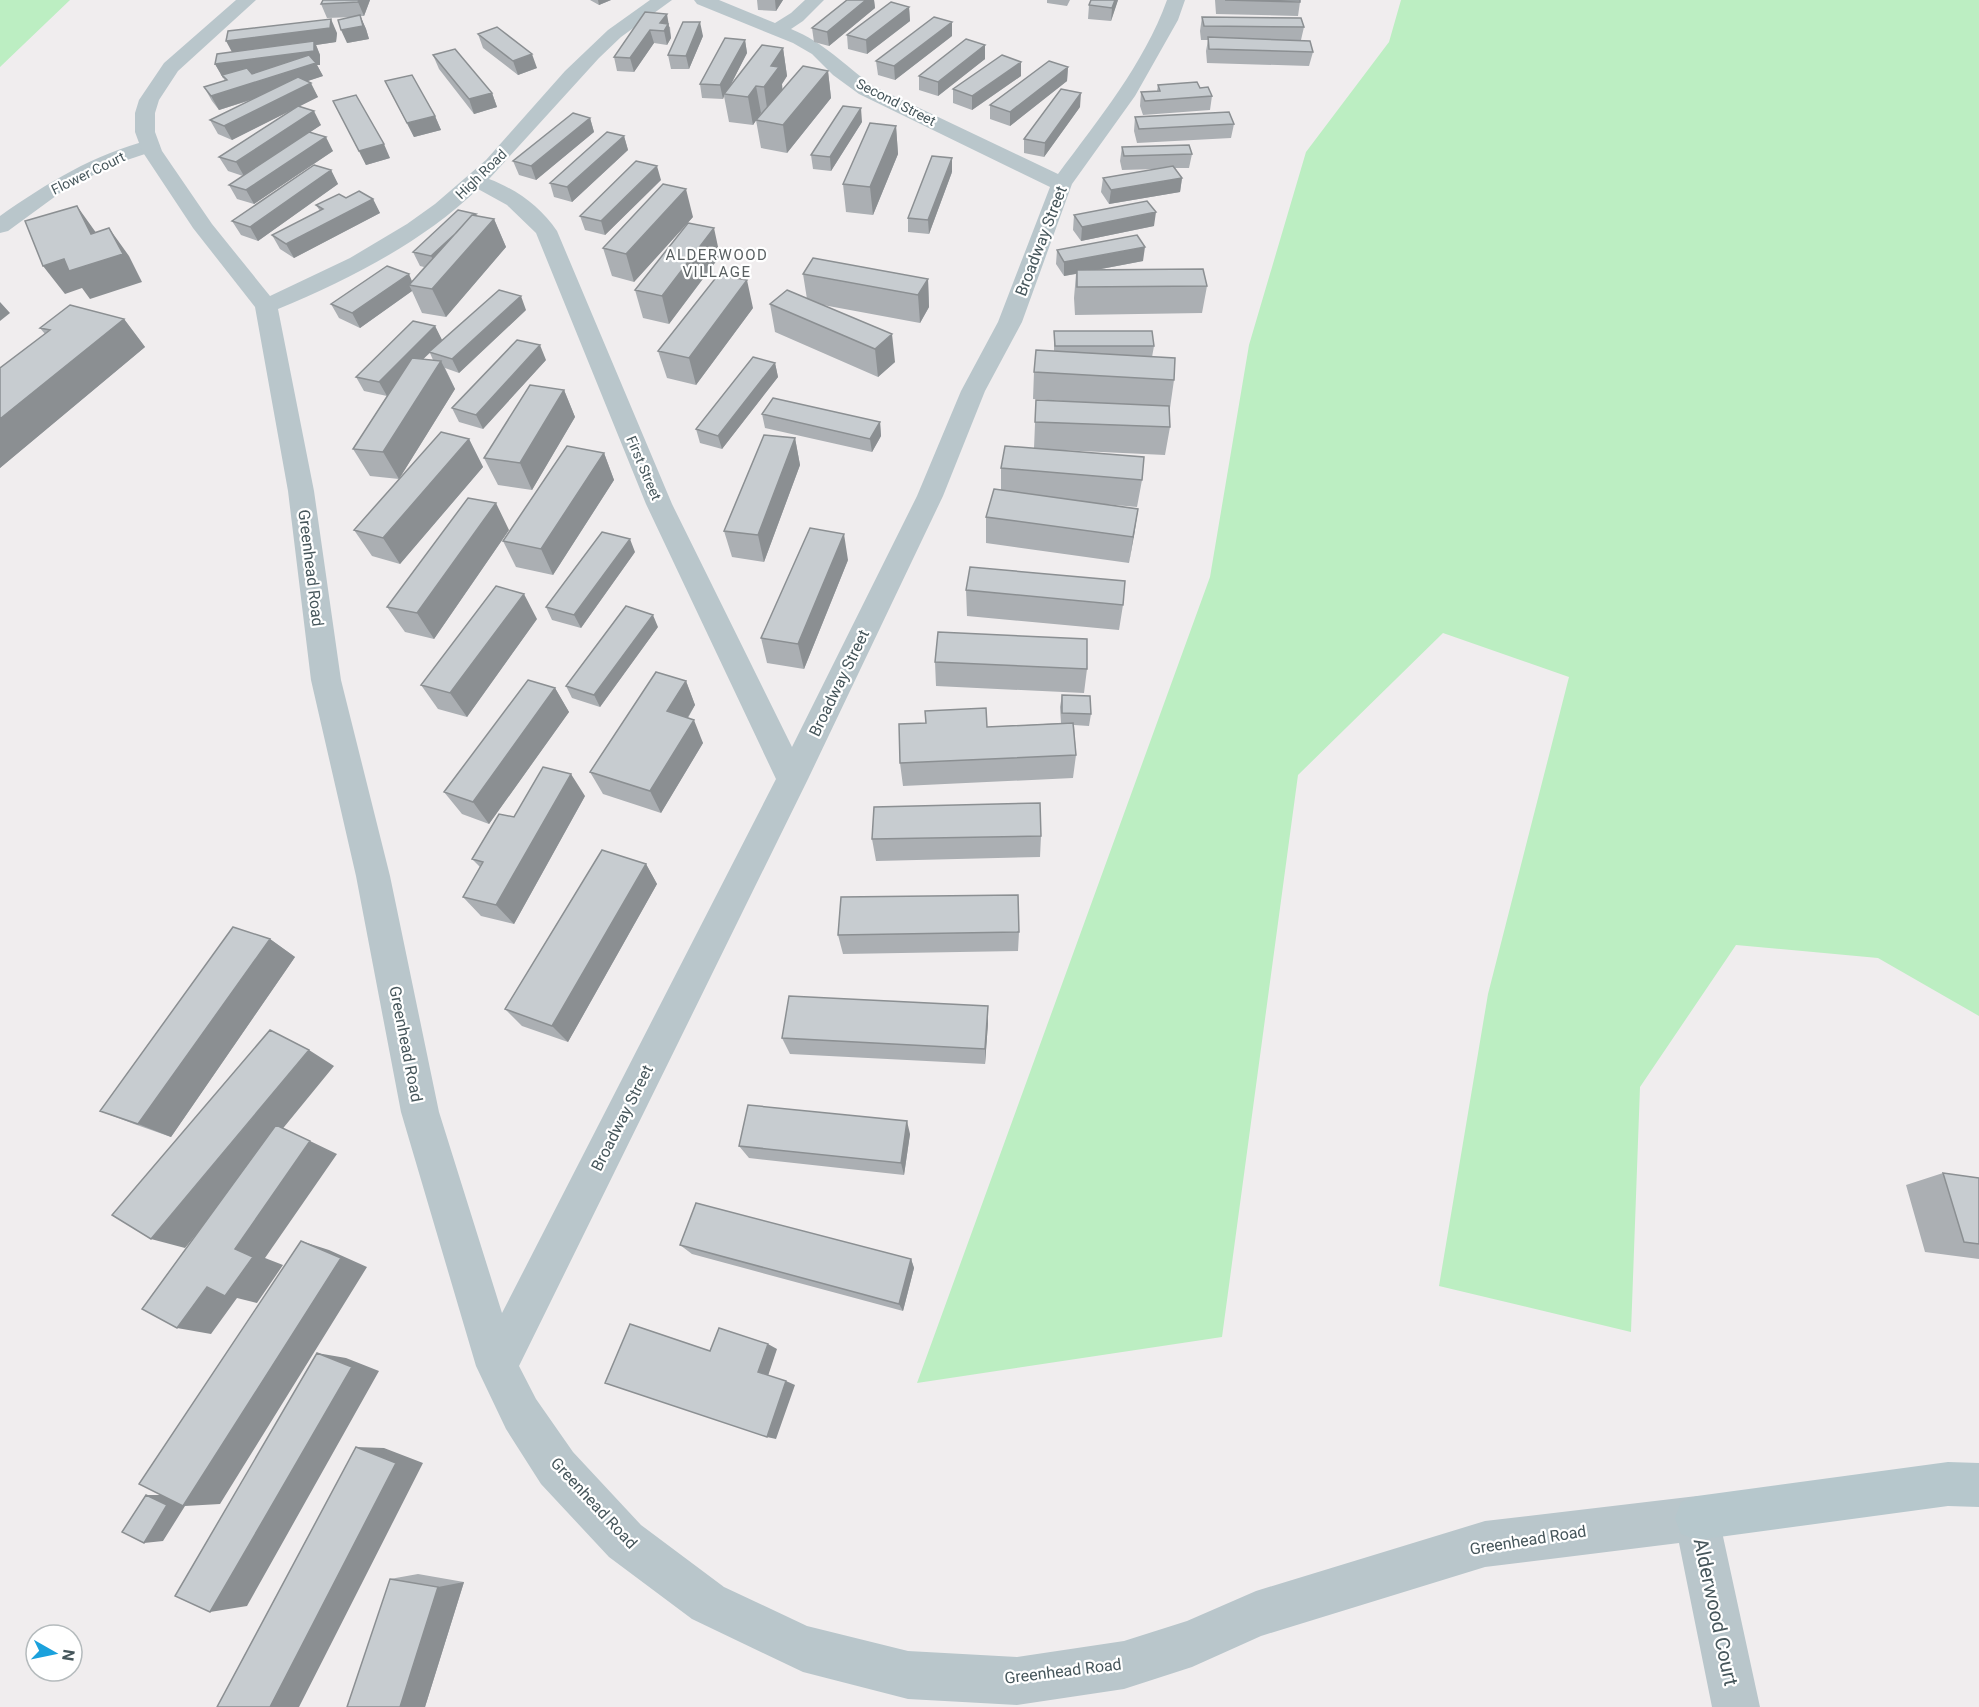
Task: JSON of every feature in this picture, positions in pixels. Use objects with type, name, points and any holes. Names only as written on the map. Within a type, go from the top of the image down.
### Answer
[{"type":"street","name":"Greenhead Road","points":[[247,0],[184,54],[156,86],[145,113],[145,132],[150,146],[204,228],[266,306],[301,491],[326,680],[374,876],[420,1112],[497,1366],[521,1414],[557,1468],[625,1542],[708,1603],[804,1648],[908,1675],[1017,1681],[1124,1665],[1192,1643],[1256,1614],[1485,1544],[1948,1485],[1979,1485]]},
{"type":"street","name":"High Road","points":[[266,306],[335,276],[395,243],[445,208],[475,181],[539,115],[556,92],[612,35],[663,0]]},
{"type":"street","name":"Second Street","points":[[703,0],[800,39],[819,50],[840,71],[866,90],[1062,184]]},
{"type":"street","points":[[776,30],[797,17],[815,0]]},
{"type":"street","name":"Broadway Street","points":[[497,1366],[792,779],[930,496],[973,391],[1010,322],[1062,184],[1125,96],[1169,20],[1176,0]]},
{"type":"street","name":"Flower Court","points":[[0,226],[57,186],[108,160],[150,146]]},
{"type":"street","name":"First Street","points":[[475,181],[509,196],[531,213],[546,231],[660,504],[792,779]]},
{"type":"street","name":"Alderwood Court","points":[[1697,1518],[1736,1707]]},
{"type":"green space","points":[[0,0],[70,0],[0,67]]},
{"type":"green space","points":[[1401,0],[1979,0],[1979,1016],[1878,958],[1736,945],[1640,1087],[1631,1332],[1439,1286],[1488,994],[1569,677],[1443,633],[1298,775],[1222,1337],[917,1383],[1210,577],[1249,345],[1306,152],[1389,42]]},
{"type":"building","points":[[323,0],[359,0],[358,2],[321,4]]},
{"type":"building","points":[[847,0],[866,0],[827,32],[812,28]]},
{"type":"building","points":[[1091,0],[1115,0],[1112,8],[1089,5]]},
{"type":"building","points":[[1225,0],[1300,0],[1300,2]]},
{"type":"building","points":[[891,2],[909,7],[866,40],[847,35]]},
{"type":"building","points":[[645,12],[667,14],[660,23],[668,24],[664,31],[650,30],[630,58],[614,57]]},
{"type":"building","points":[[360,15],[363,26],[341,30],[338,20]]},
{"type":"building","points":[[934,17],[952,22],[894,66],[876,61]]},
{"type":"building","points":[[1202,17],[1301,18],[1304,27],[1204,26]]},
{"type":"building","points":[[331,19],[330,28],[226,41],[228,31]]},
{"type":"building","points":[[683,22],[700,22],[686,56],[668,55]]},
{"type":"building","points":[[497,27],[532,54],[513,61],[478,34]]},
{"type":"building","points":[[1208,37],[1310,41],[1313,52],[1209,49]]},
{"type":"building","points":[[725,38],[745,40],[720,85],[700,84]]},
{"type":"building","points":[[966,39],[985,45],[938,82],[919,76]]},
{"type":"building","points":[[314,41],[314,51],[215,64],[217,54]]},
{"type":"building","points":[[762,45],[783,48],[771,66],[779,67],[764,87],[756,86],[748,97],[724,94]]},
{"type":"building","points":[[455,49],[492,93],[469,99],[433,55]]},
{"type":"building","points":[[309,55],[316,63],[211,96],[204,87],[227,80],[222,75],[247,68],[252,74]]},
{"type":"building","points":[[1002,55],[1021,62],[972,96],[953,89]]},
{"type":"building","points":[[1049,61],[1068,67],[1010,112],[990,105]]},
{"type":"building","points":[[803,66],[828,71],[783,125],[756,120]]},
{"type":"building","points":[[412,75],[435,116],[407,123],[385,81]]},
{"type":"building","points":[[298,77],[311,83],[224,126],[210,120]]},
{"type":"building","points":[[1197,82],[1200,88],[1208,87],[1212,96],[1145,101],[1141,92],[1160,91],[1158,85]]},
{"type":"building","points":[[1061,89],[1081,93],[1045,143],[1024,139]]},
{"type":"building","points":[[356,95],[384,144],[359,151],[333,101]]},
{"type":"building","points":[[298,106],[314,111],[236,162],[219,157]]},
{"type":"building","points":[[843,106],[861,108],[830,157],[811,155]]},
{"type":"building","points":[[1229,112],[1234,124],[1139,129],[1135,117]]},
{"type":"building","points":[[573,113],[590,118],[531,166],[513,161]]},
{"type":"building","points":[[870,123],[896,126],[870,187],[843,184]]},
{"type":"building","points":[[309,132],[326,137],[246,190],[229,185]]},
{"type":"building","points":[[607,132],[624,136],[567,187],[550,183]]},
{"type":"building","points":[[1189,145],[1192,154],[1124,156],[1122,147]]},
{"type":"building","points":[[932,156],[952,158],[928,220],[908,218]]},
{"type":"building","points":[[636,161],[657,166],[601,221],[580,216]]},
{"type":"building","points":[[314,165],[331,170],[250,227],[232,221]]},
{"type":"building","points":[[1173,166],[1182,178],[1111,190],[1103,178]]},
{"type":"building","points":[[663,184],[686,189],[626,254],[603,248]]},
{"type":"building","points":[[359,191],[373,199],[286,244],[272,235],[323,209],[316,205],[339,194],[346,198]]},
{"type":"building","points":[[1147,201],[1156,212],[1082,227],[1074,215]]},
{"type":"building","points":[[77,206],[91,234],[109,228],[123,254],[69,271],[64,259],[43,266],[25,221]]},
{"type":"building","points":[[458,210],[476,214],[472,215],[431,256],[413,252]]},
{"type":"building","points":[[472,215],[494,219],[432,289],[409,285]]},
{"type":"building","points":[[688,223],[714,228],[662,296],[635,290]]},
{"type":"building","points":[[1137,235],[1145,247],[1064,262],[1057,250]]},
{"type":"building","points":[[813,258],[928,279],[918,295],[803,274]]},
{"type":"building","points":[[387,266],[409,274],[352,313],[331,304]]},
{"type":"building","points":[[1203,269],[1207,286],[1077,287],[1077,270]]},
{"type":"building","points":[[718,275],[747,280],[689,358],[658,351]]},
{"type":"building","points":[[499,290],[521,296],[452,359],[429,352]]},
{"type":"building","points":[[787,290],[892,334],[875,349],[770,304]]},
{"type":"building","points":[[70,305],[124,319],[0,419],[0,368],[50,330],[40,328]]},
{"type":"building","points":[[413,321],[435,326],[379,382],[356,377]]},
{"type":"building","points":[[1054,331],[1152,331],[1154,346],[1055,346]]},
{"type":"building","points":[[517,340],[540,345],[476,415],[452,408]]},
{"type":"building","points":[[1036,350],[1175,358],[1174,380],[1034,372]]},
{"type":"building","points":[[753,357],[775,363],[718,436],[696,429]]},
{"type":"building","points":[[412,358],[441,361],[383,452],[353,449]]},
{"type":"building","points":[[530,385],[564,390],[520,463],[484,458]]},
{"type":"building","points":[[773,398],[880,422],[870,439],[762,414]]},
{"type":"building","points":[[1036,400],[1169,406],[1170,427],[1035,422]]},
{"type":"building","points":[[441,432],[469,439],[383,538],[354,530]]},
{"type":"building","points":[[764,435],[795,438],[758,535],[724,531]]},
{"type":"building","points":[[567,446],[604,453],[541,549],[503,541]]},
{"type":"building","points":[[1005,446],[1144,457],[1142,480],[1001,468]]},
{"type":"building","points":[[994,489],[1138,509],[1133,537],[986,517]]},
{"type":"building","points":[[468,498],[496,503],[417,613],[387,607]]},
{"type":"building","points":[[810,528],[844,534],[798,644],[761,638]]},
{"type":"building","points":[[602,532],[630,539],[574,615],[546,607]]},
{"type":"building","points":[[970,567],[1125,581],[1123,605],[966,590]]},
{"type":"building","points":[[496,586],[524,594],[450,693],[421,685]]},
{"type":"building","points":[[626,606],[653,615],[594,695],[566,686]]},
{"type":"building","points":[[938,632],[1087,639],[1087,669],[935,662]]},
{"type":"building","points":[[656,672],[686,681],[667,711],[694,720],[650,791],[590,772]]},
{"type":"building","points":[[528,680],[555,688],[473,802],[444,792]]},
{"type":"building","points":[[1062,695],[1090,696],[1091,714],[1062,713]]},
{"type":"building","points":[[986,708],[987,727],[1073,723],[1076,755],[900,763],[899,724],[926,723],[925,711]]},
{"type":"building","points":[[543,767],[571,774],[496,905],[463,897],[483,862],[472,859],[499,814],[514,817]]},
{"type":"building","points":[[1040,803],[1041,836],[872,839],[874,807]]},
{"type":"building","points":[[602,850],[646,864],[552,1026],[505,1009]]},
{"type":"building","points":[[1018,895],[1019,932],[838,935],[841,897]]},
{"type":"building","points":[[233,927],[270,939],[138,1124],[100,1111]]},
{"type":"building","points":[[789,996],[988,1006],[985,1049],[782,1038]]},
{"type":"building","points":[[270,1030],[309,1050],[151,1239],[112,1215]]},
{"type":"building","points":[[748,1105],[907,1121],[901,1163],[739,1146]]},
{"type":"building","points":[[276,1125],[310,1141],[235,1249],[253,1257],[225,1296],[207,1287],[177,1328],[142,1309]]},
{"type":"building","points":[[1943,1173],[1979,1178],[1979,1244],[1964,1242]]},
{"type":"building","points":[[696,1203],[911,1259],[899,1304],[680,1245]]},
{"type":"building","points":[[301,1241],[341,1258],[183,1506],[139,1484]]},
{"type":"building","points":[[630,1324],[710,1351],[719,1328],[768,1344],[758,1372],[786,1381],[767,1437],[605,1383]]},
{"type":"building","points":[[317,1353],[352,1367],[210,1612],[175,1596]]},
{"type":"building","points":[[356,1447],[396,1463],[270,1707],[217,1707]]},
{"type":"building","points":[[146,1495],[167,1505],[144,1543],[122,1532]]},
{"type":"building","points":[[390,1579],[438,1587],[400,1707],[347,1707]]},
{"type":"district","name":"ALDERWOOD VILLAGE","points":[[717,264]]}]
